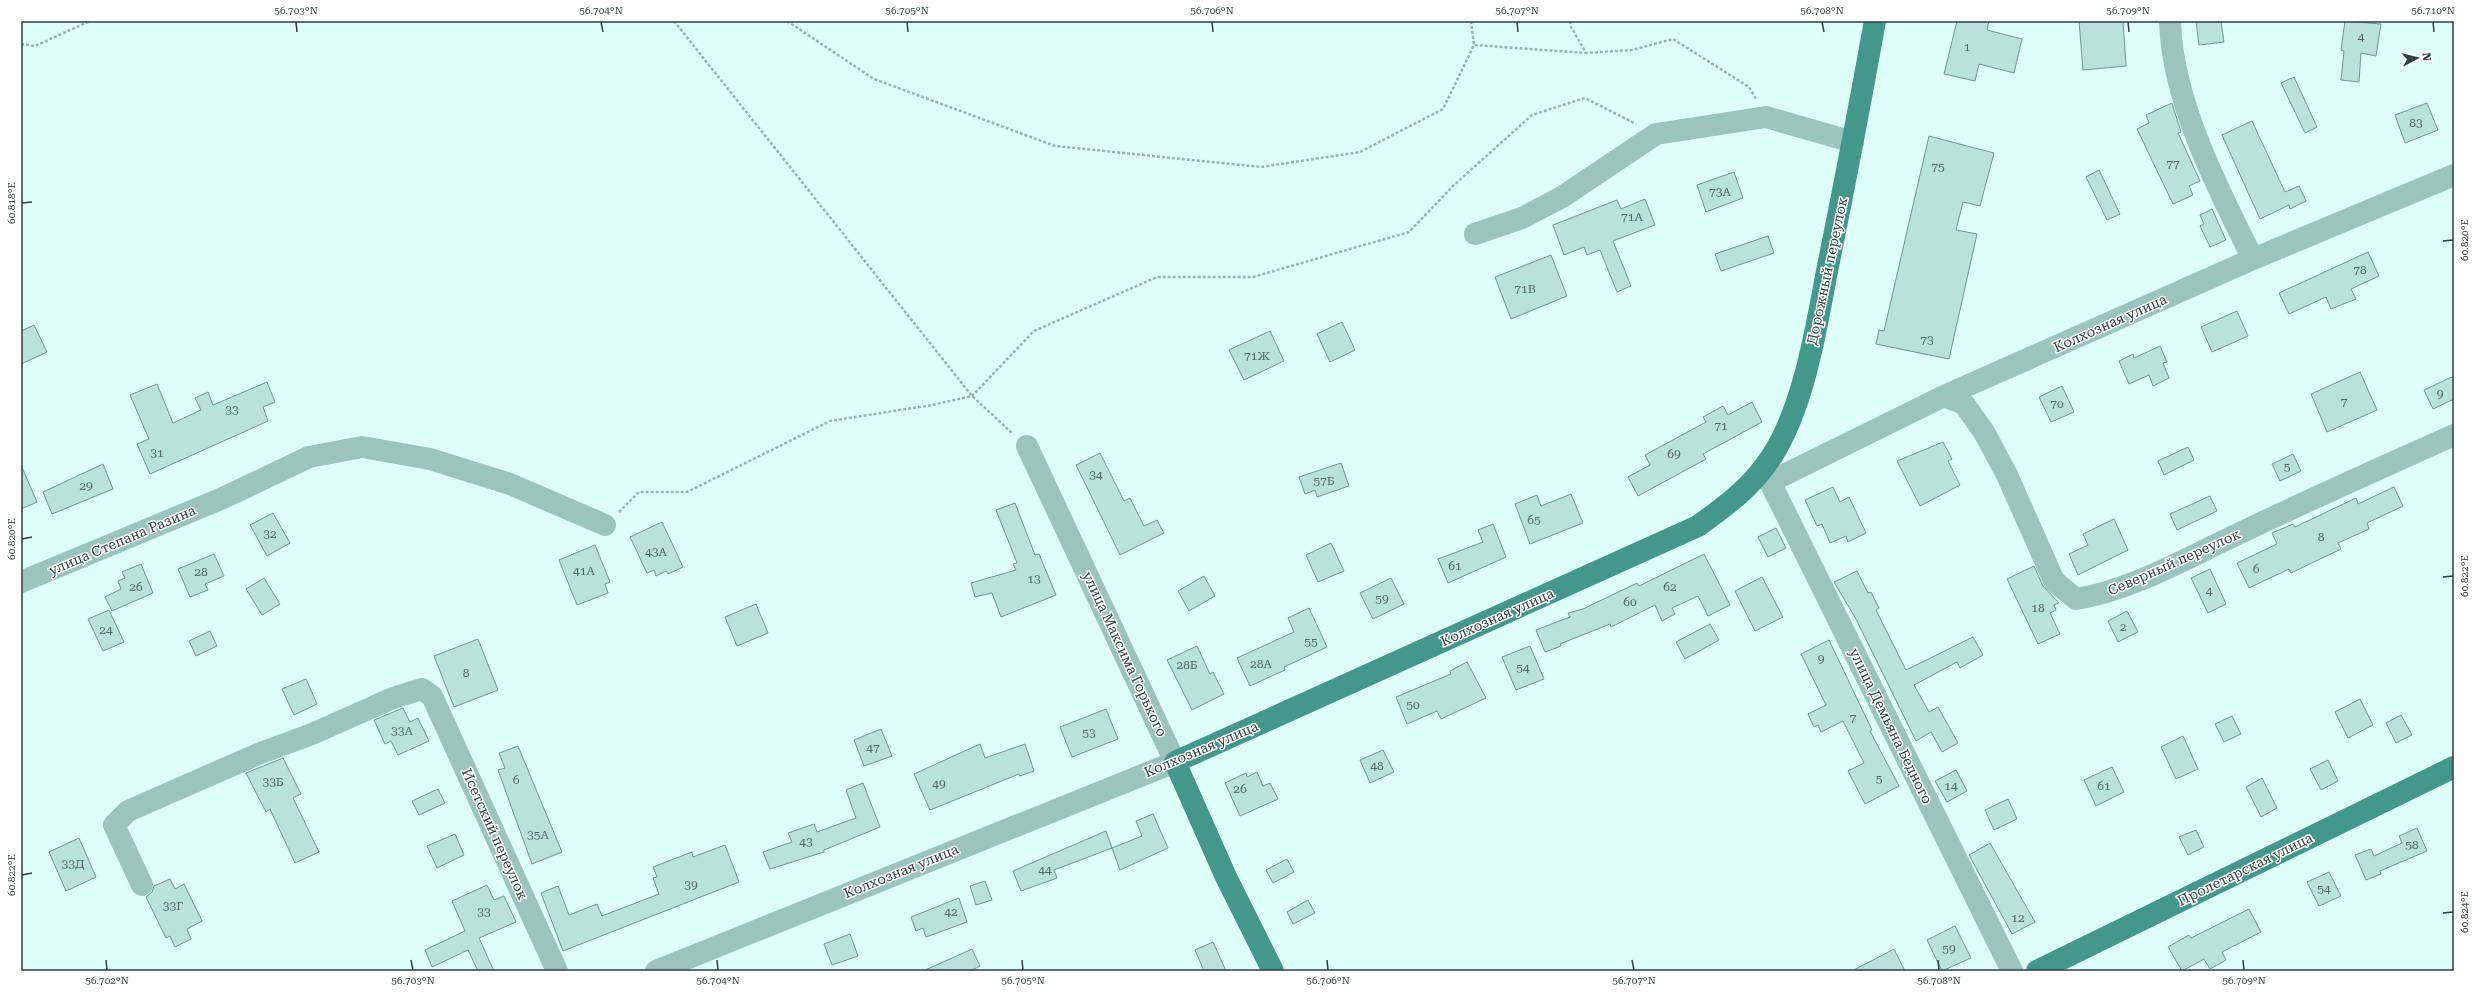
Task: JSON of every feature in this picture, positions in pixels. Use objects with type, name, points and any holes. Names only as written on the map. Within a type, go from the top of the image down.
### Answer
[{"type":"main road","name":"Дорожный переулок","points":[[1732,501],[1764,479],[1773,455],[1794,411],[1813,342],[1853,142],[1875,21]]},
{"type":"main road","name":"Колхозная улица","points":[[1175,762],[1654,547],[1698,526],[1732,501]]},
{"type":"main road","name":"улица Максима Горького","points":[[1175,762],[1226,877],[1273,971]]},
{"type":"main road","name":"Пролетарская улица","points":[[2037,971],[2454,767]]},
{"type":"street","points":[[2170,21],[2171,42],[2182,90],[2200,143],[2253,259]]},
{"type":"street","points":[[1475,234],[1522,218],[1562,197],[1656,134],[1766,116],[1853,142]]},
{"type":"street","name":"Колхозная улица","points":[[1764,479],[1944,396],[2253,259],[2454,175]]},
{"type":"street","name":"Северный переулок","points":[[1944,396],[1964,404],[1984,432],[2007,476],[2054,581],[2076,600],[2105,594],[2136,581],[2320,495],[2454,435]]},
{"type":"street","name":"улица Максима Горького","points":[[1027,446],[1175,762]]},
{"type":"street","name":"улица Степана Разина","points":[[21,582],[223,498],[309,457],[362,447],[430,459],[510,484],[605,525]]},
{"type":"street","name":"улица Демьяна Бедного","points":[[1764,479],[2012,971]]},
{"type":"street","name":"Исетский переулок","points":[[142,886],[114,825],[128,811],[258,754],[312,734],[393,698],[422,690],[432,696],[557,971]]},
{"type":"street","name":"Колхозная улица","points":[[656,971],[1175,762]]},
{"type":"path","points":[[21,44],[36,46],[90,21]]},
{"type":"path","points":[[674,21],[972,396],[1027,446]]},
{"type":"path","points":[[787,21],[874,79],[1055,146],[1261,167],[1360,152],[1443,109],[1474,45],[1471,21]]},
{"type":"path","points":[[1570,21],[1571,27],[1586,53]]},
{"type":"path","points":[[1474,45],[1586,53],[1632,50],[1673,40],[1749,86],[1766,116]]},
{"type":"path","points":[[605,525],[639,492],[687,492],[830,421],[932,405],[972,396],[1034,331],[1157,277],[1252,278],[1409,232],[1453,186],[1532,115],[1585,98],[1656,134]]},
{"type":"building","points":[[1957,21],[1989,21],[1987,30],[2022,39],[2014,73],[1979,64],[1975,81],[1944,74]]},
{"type":"building","points":[[2079,21],[2123,21],[2126,66],[2083,70]]},
{"type":"building","points":[[2196,21],[2221,21],[2224,42],[2199,45]]},
{"type":"building","points":[[2345,21],[2381,24],[2376,56],[2361,53],[2359,82],[2341,80],[2344,51],[2341,50]]},
{"type":"building","points":[[2294,77],[2317,127],[2305,133],[2281,83]]},
{"type":"building","points":[[2172,103],[2181,132],[2178,133],[2200,181],[2189,186],[2193,195],[2173,204],[2137,129],[2149,123],[2146,115]]},
{"type":"building","points":[[2427,103],[2438,130],[2405,143],[2395,115]]},
{"type":"building","points":[[2252,121],[2285,192],[2299,186],[2306,201],[2290,209],[2289,205],[2260,219],[2222,135]]},
{"type":"building","points":[[1929,136],[1994,153],[1980,206],[1963,202],[1956,230],[1977,234],[1949,359],[1876,344],[1879,330],[1884,331]]},
{"type":"building","points":[[2099,170],[2120,214],[2107,220],[2086,177]]},
{"type":"building","points":[[1734,172],[1743,198],[1706,212],[1697,185]]},
{"type":"building","points":[[1645,199],[1655,225],[1613,241],[1631,286],[1617,292],[1600,250],[1587,255],[1584,247],[1564,255],[1553,225],[1617,200],[1621,209]]},
{"type":"building","points":[[2212,209],[2226,240],[2210,247],[2200,226],[2204,224],[2200,215]]},
{"type":"building","points":[[1768,236],[1774,253],[1721,271],[1715,254]]},
{"type":"building","points":[[2368,252],[2379,276],[2351,289],[2356,299],[2331,309],[2326,297],[2289,314],[2279,293]]},
{"type":"building","points":[[1551,255],[1567,296],[1511,319],[1495,277]]},
{"type":"building","points":[[2237,311],[2248,336],[2212,352],[2201,327]]},
{"type":"building","points":[[1342,322],[1355,350],[1330,362],[1317,334]]},
{"type":"building","points":[[34,325],[47,352],[21,364],[21,331]]},
{"type":"building","points":[[1270,331],[1284,361],[1244,380],[1229,350]]},
{"type":"building","points":[[2160,346],[2167,362],[2163,363],[2169,378],[2153,386],[2149,375],[2129,384],[2119,361],[2133,354],[2134,358]]},
{"type":"building","points":[[2360,372],[2377,410],[2327,432],[2311,394]]},
{"type":"building","points":[[2454,376],[2454,399],[2433,409],[2424,390]]},
{"type":"building","points":[[267,382],[275,402],[263,407],[268,421],[150,474],[137,444],[149,439],[130,395],[157,384],[173,423],[201,410],[195,398],[208,392],[213,405]]},
{"type":"building","points":[[2062,386],[2074,412],[2051,422],[2039,397]]},
{"type":"building","points":[[1752,402],[1762,422],[1703,454],[1706,459],[1638,496],[1628,477],[1650,465],[1645,455],[1706,422],[1703,417],[1723,406],[1728,415]]},
{"type":"building","points":[[1943,442],[1952,459],[1948,461],[1960,485],[1920,506],[1897,461]]},
{"type":"building","points":[[2188,447],[2194,460],[2164,475],[2158,461]]},
{"type":"building","points":[[1100,453],[1124,501],[1130,498],[1144,526],[1157,520],[1164,533],[1120,555],[1076,465]]},
{"type":"building","points":[[2293,454],[2301,471],[2280,481],[2272,464]]},
{"type":"building","points":[[1341,463],[1349,486],[1317,497],[1315,490],[1305,494],[1299,477]]},
{"type":"building","points":[[103,464],[113,489],[52,514],[43,492]]},
{"type":"building","points":[[21,465],[37,502],[21,509]]},
{"type":"building","points":[[1833,487],[1840,502],[1849,497],[1866,533],[1848,542],[1846,536],[1830,543],[1822,524],[1817,526],[1805,500]]},
{"type":"building","points":[[2394,487],[2403,506],[2367,523],[2369,529],[2338,543],[2341,549],[2291,573],[2289,569],[2249,588],[2237,563],[2277,544],[2272,533],[2293,524],[2295,527],[2356,498],[2358,504]]},
{"type":"building","points":[[1571,494],[1583,523],[1530,544],[1515,504],[1537,495],[1541,506]]},
{"type":"building","points":[[2210,496],[2217,511],[2177,530],[2170,514]]},
{"type":"building","points":[[1015,503],[1035,555],[1039,554],[1056,595],[1001,617],[992,593],[975,597],[971,583],[1016,570],[1013,564],[1017,563],[996,510]]},
{"type":"building","points":[[273,513],[290,543],[267,556],[250,525]]},
{"type":"building","points":[[2114,519],[2128,550],[2078,575],[2069,554],[2088,545],[2083,534]]},
{"type":"building","points":[[662,522],[683,567],[668,574],[666,571],[656,576],[654,570],[647,573],[630,537]]},
{"type":"building","points":[[1493,524],[1506,557],[1448,583],[1438,559],[1483,542],[1478,530]]},
{"type":"building","points":[[1776,528],[1786,548],[1768,557],[1758,537]]},
{"type":"building","points":[[1331,543],[1344,571],[1318,582],[1306,555]]},
{"type":"building","points":[[595,545],[610,582],[605,584],[608,593],[577,605],[559,560]]},
{"type":"building","points":[[214,554],[224,576],[205,584],[208,590],[190,597],[178,569]]},
{"type":"building","points":[[1704,554],[1730,605],[1708,616],[1698,596],[1672,608],[1675,614],[1662,621],[1655,605],[1611,627],[1610,624],[1560,644],[1561,646],[1545,652],[1536,630],[1570,617],[1568,613],[1583,609],[1637,583],[1639,586]]},
{"type":"building","points":[[141,564],[153,593],[112,611],[105,597],[121,589],[118,581],[125,578],[122,572]]},
{"type":"building","points":[[2034,566],[2043,586],[2059,603],[2054,605],[2056,610],[2050,613],[2060,634],[2038,644],[2007,579]]},
{"type":"building","points":[[2210,569],[2226,604],[2208,613],[2191,578]]},
{"type":"building","points":[[1857,571],[1868,593],[1871,592],[1879,608],[1876,610],[1906,670],[1973,637],[1983,655],[1960,668],[1957,662],[1914,685],[1929,712],[1938,707],[1958,743],[1942,752],[1931,732],[1916,741],[1856,619],[1834,582]]},
{"type":"building","points":[[1204,576],[1215,596],[1189,611],[1178,591]]},
{"type":"building","points":[[1762,577],[1783,617],[1755,631],[1735,591]]},
{"type":"building","points":[[264,578],[280,604],[262,615],[246,589]]},
{"type":"building","points":[[1391,578],[1404,604],[1373,619],[1360,593]]},
{"type":"building","points":[[756,604],[768,633],[737,646],[725,617]]},
{"type":"building","points":[[1309,608],[1327,647],[1284,667],[1285,670],[1250,686],[1237,658],[1294,632],[1288,618]]},
{"type":"building","points":[[109,610],[124,642],[103,651],[88,619]]},
{"type":"building","points":[[2127,611],[2138,632],[2118,642],[2108,621]]},
{"type":"building","points":[[1710,624],[1719,640],[1685,659],[1676,642]]},
{"type":"building","points":[[210,631],[217,646],[196,656],[189,641]]},
{"type":"building","points":[[478,639],[498,690],[454,707],[434,656]]},
{"type":"building","points":[[1829,640],[1872,730],[1870,731],[1899,786],[1865,804],[1848,771],[1864,763],[1843,721],[1821,732],[1818,725],[1814,727],[1808,714],[1826,705],[1801,654]]},
{"type":"building","points":[[1197,646],[1210,674],[1213,672],[1224,694],[1192,710],[1167,660]]},
{"type":"building","points":[[1530,646],[1544,679],[1516,690],[1502,657]]},
{"type":"building","points":[[1467,662],[1486,698],[1441,719],[1437,711],[1407,724],[1396,697],[1451,674],[1450,671]]},
{"type":"building","points":[[306,679],[317,704],[294,715],[282,689]]},
{"type":"building","points":[[2360,699],[2373,725],[2348,738],[2335,712]]},
{"type":"building","points":[[403,708],[410,722],[418,718],[429,741],[398,755],[391,741],[385,744],[374,720]]},
{"type":"building","points":[[1106,709],[1118,739],[1072,757],[1060,727]]},
{"type":"building","points":[[2401,715],[2412,735],[2396,743],[2386,723]]},
{"type":"building","points":[[2232,716],[2241,734],[2224,742],[2215,724]]},
{"type":"building","points":[[881,729],[892,756],[864,766],[854,740]]},
{"type":"building","points":[[2183,736],[2198,769],[2176,779],[2161,747]]},
{"type":"building","points":[[980,744],[985,758],[1025,744],[1034,771],[1020,776],[1019,774],[930,810],[914,774]]},
{"type":"building","points":[[518,746],[562,852],[532,864],[498,770],[505,768],[499,753]]},
{"type":"building","points":[[1383,750],[1394,772],[1370,783],[1360,760]]},
{"type":"building","points":[[283,758],[301,794],[293,798],[319,852],[295,863],[270,809],[266,812],[246,773]]},
{"type":"building","points":[[2328,760],[2338,781],[2321,790],[2310,769]]},
{"type":"building","points":[[2112,767],[2124,792],[2096,806],[2084,780]]},
{"type":"building","points":[[1956,770],[1967,791],[1947,802],[1935,781]]},
{"type":"building","points":[[1257,772],[1263,786],[1270,783],[1278,799],[1240,816],[1225,783],[1246,773],[1247,777]]},
{"type":"building","points":[[2262,778],[2277,808],[2261,817],[2246,787]]},
{"type":"building","points":[[863,783],[880,827],[824,850],[824,852],[770,869],[763,852],[792,842],[788,833],[814,824],[817,832],[856,818],[846,790]]},
{"type":"building","points":[[438,789],[445,803],[419,815],[412,801]]},
{"type":"building","points":[[2008,799],[2017,819],[1994,830],[1985,810]]},
{"type":"building","points":[[1153,814],[1168,848],[1120,870],[1112,848],[1142,836],[1136,821]]},
{"type":"building","points":[[2417,828],[2427,851],[2380,871],[2381,874],[2366,880],[2355,855],[2371,849],[2374,856],[2402,843],[2399,836]]},
{"type":"building","points":[[2196,830],[2204,847],[2188,855],[2179,837]]},
{"type":"building","points":[[1106,831],[1112,848],[1054,870],[1057,878],[1021,891],[1013,871]]},
{"type":"building","points":[[455,834],[464,855],[437,868],[427,846]]},
{"type":"building","points":[[79,838],[96,877],[66,891],[49,852]]},
{"type":"building","points":[[1990,843],[2035,922],[2012,934],[1969,855]]},
{"type":"building","points":[[725,845],[739,882],[563,951],[541,893],[558,886],[569,915],[597,904],[602,916],[659,894],[653,878],[657,877],[653,867],[692,852],[693,857]]},
{"type":"building","points":[[1287,859],[1294,872],[1273,883],[1266,870]]},
{"type":"building","points":[[2329,872],[2341,896],[2319,906],[2307,882]]},
{"type":"building","points":[[170,879],[175,889],[184,884],[202,921],[187,929],[191,939],[175,947],[170,936],[166,938],[146,897],[152,892],[154,886]]},
{"type":"building","points":[[985,881],[992,900],[976,905],[970,886]]},
{"type":"building","points":[[487,885],[494,900],[504,896],[516,922],[479,938],[494,971],[478,971],[468,950],[432,967],[425,950],[465,931],[452,901]]},
{"type":"building","points":[[959,898],[967,922],[926,937],[923,928],[916,931],[911,917]]},
{"type":"building","points":[[1308,900],[1315,913],[1293,924],[1287,912]]},
{"type":"building","points":[[2249,909],[2261,932],[2222,952],[2226,960],[2210,969],[2204,959],[2182,971],[2168,947],[2189,935],[2191,938]]},
{"type":"building","points":[[1955,926],[1971,958],[1942,971],[1927,940]]},
{"type":"building","points":[[850,934],[858,956],[832,965],[824,944]]},
{"type":"building","points":[[1213,942],[1226,971],[1204,971],[1195,950]]},
{"type":"building","points":[[972,949],[980,966],[970,971],[923,971]]},
{"type":"building","points":[[1894,949],[1905,971],[1852,971]]}]
